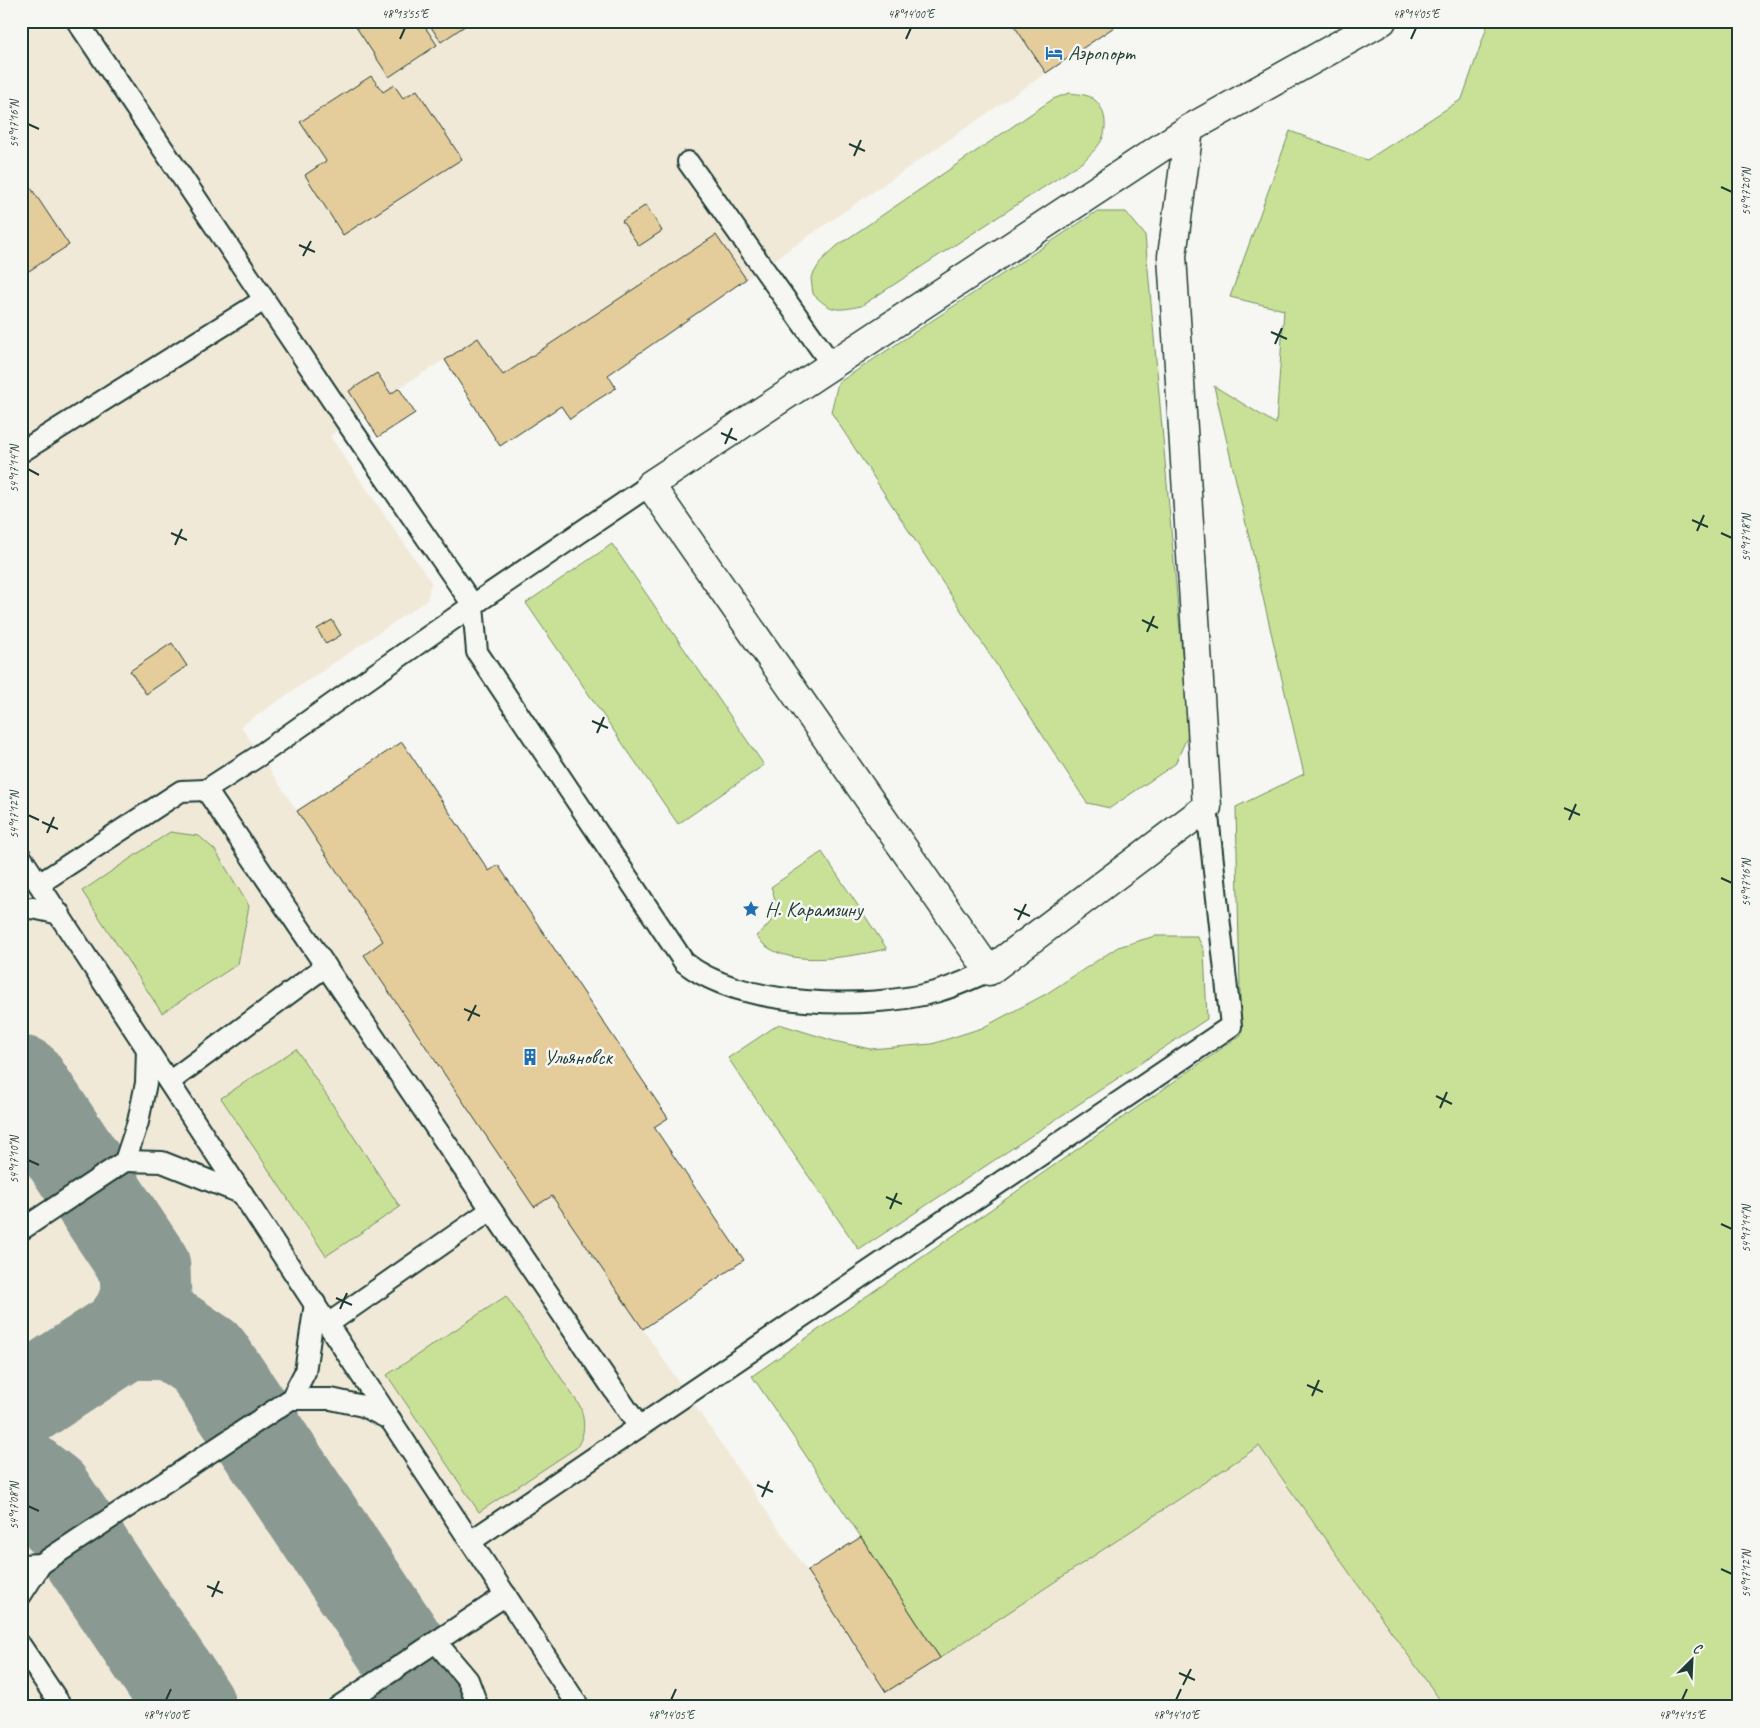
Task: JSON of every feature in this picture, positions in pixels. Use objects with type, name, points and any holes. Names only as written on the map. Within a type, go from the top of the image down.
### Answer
[{"type":"street","points":[[1189,129],[1172,256],[1206,807],[989,971],[650,484],[1189,129],[1382,21]]},
{"type":"lane","points":[[77,21],[348,424],[474,605],[477,652],[684,962],[694,970],[714,980],[750,993],[805,1001],[850,1002],[887,1000],[934,992],[963,984],[989,971]]},
{"type":"lane","points":[[688,162],[832,365]]},
{"type":"lane","points":[[21,452],[264,300]]},
{"type":"lane","points":[[39,884],[181,791],[206,790],[260,755],[650,484]]},
{"type":"lane","points":[[206,790],[639,1426]]},
{"type":"lane","points":[[471,1541],[1230,1026],[1206,807]]},
{"type":"lane","points":[[21,856],[579,1707]]},
{"type":"lane","points":[[21,909],[33,908],[60,914]]},
{"type":"lane","points":[[169,1082],[326,966]]},
{"type":"lane","points":[[125,1161],[138,1122],[146,1083],[147,1048]]},
{"type":"lane","points":[[21,1230],[125,1161],[162,1162],[243,1194]]},
{"type":"lane","points":[[328,1324],[491,1210]]},
{"type":"lane","points":[[21,1595],[41,1564],[292,1399],[305,1372],[315,1303]]},
{"type":"lane","points":[[292,1399],[331,1399],[363,1406],[392,1420]]},
{"type":"lane","points":[[21,1565],[41,1564]]},
{"type":"lane","points":[[338,1707],[506,1595]]},
{"type":"lane","points":[[436,1642],[468,1680],[478,1707]]},
{"type":"lane","points":[[21,1646],[62,1707]]},
{"type":"shaded area","points":[[21,21],[1123,21],[608,374],[616,388],[570,419],[561,406],[500,446],[444,360],[399,388],[415,413],[378,437],[363,413],[330,436],[431,582],[427,600],[241,726],[297,811],[402,742],[488,871],[498,865],[668,1118],[654,1128],[744,1260],[643,1329],[807,1571],[861,1537],[940,1658],[1049,1584],[1643,1193],[1739,1707],[21,1707]]},
{"type":"green space","points":[[1489,21],[1739,21],[1739,1707],[1445,1707],[1259,1446],[940,1658],[752,1376],[1241,1035],[1236,807],[1304,774],[1214,386],[1276,424],[1284,310],[1230,297],[1290,131],[1367,160],[1462,99]]},
{"type":"green space","points":[[1069,93],[1092,98],[1099,105],[1104,115],[1105,126],[1102,140],[1084,161],[861,306],[835,309],[825,304],[813,294],[811,278],[821,261],[837,246],[1053,99]]},
{"type":"green space","points":[[1096,212],[1126,212],[1145,235],[1189,733],[1175,764],[1110,808],[1087,803],[831,412],[838,383]]},
{"type":"green space","points":[[612,544],[764,765],[678,824],[526,603]]},
{"type":"green space","points":[[170,832],[199,836],[215,850],[249,906],[238,964],[162,1013],[82,891]]},
{"type":"green space","points":[[822,852],[887,949],[817,959],[799,958],[782,954],[767,947],[756,936],[768,926],[774,915],[775,902],[771,887]]},
{"type":"green space","points":[[1155,936],[1197,936],[1204,950],[1207,1019],[859,1250],[728,1058],[779,1024],[834,1041],[870,1049],[932,1044],[982,1028],[1046,994],[1118,947]]},
{"type":"green space","points":[[296,1049],[400,1207],[326,1256],[221,1098]]},
{"type":"green space","points":[[506,1296],[580,1406],[584,1427],[582,1438],[576,1448],[479,1512],[387,1375]]},
{"type":"building","points":[[352,21],[421,21],[437,45],[389,77]]},
{"type":"building","points":[[427,21],[472,21],[441,42]]},
{"type":"building","name":"Аэропорт","points":[[1011,21],[1123,21],[1046,73]]},
{"type":"building","points":[[371,76],[383,92],[394,85],[403,98],[417,90],[462,159],[343,235],[305,175],[326,161],[300,122]]},
{"type":"building","points":[[21,173],[69,245],[21,276]]},
{"type":"building","points":[[646,205],[662,231],[639,246],[622,221]]},
{"type":"building","points":[[716,235],[746,279],[608,375],[616,388],[570,419],[561,406],[500,446],[445,360],[478,338],[503,375]]},
{"type":"building","points":[[377,373],[391,394],[399,388],[415,413],[378,437],[349,391]]},
{"type":"building","points":[[332,620],[341,635],[326,644],[317,629]]},
{"type":"building","points":[[172,643],[187,666],[146,694],[130,671]]},
{"type":"building","name":"Ульяновск","points":[[402,742],[489,871],[498,865],[668,1118],[654,1127],[744,1260],[643,1329],[552,1196],[534,1207],[364,955],[383,941],[297,811]]},
{"type":"building","points":[[861,1537],[940,1658],[886,1692],[807,1571]]},
{"type":"taxiway","points":[[21,1081],[145,1267],[146,1296],[139,1315],[126,1334]]},
{"type":"taxiway","points":[[21,1403],[126,1334],[173,1335],[207,1358],[409,1660],[429,1707]]},
{"type":"taxiway","points":[[21,1474],[48,1495],[190,1707]]},
{"type":"place","name":"Аэропорт","points":[[1054,53]]},
{"type":"place","name":"Н. Карамзину","points":[[751,909]]},
{"type":"place","name":"Ульяновск","points":[[530,1057]]}]
